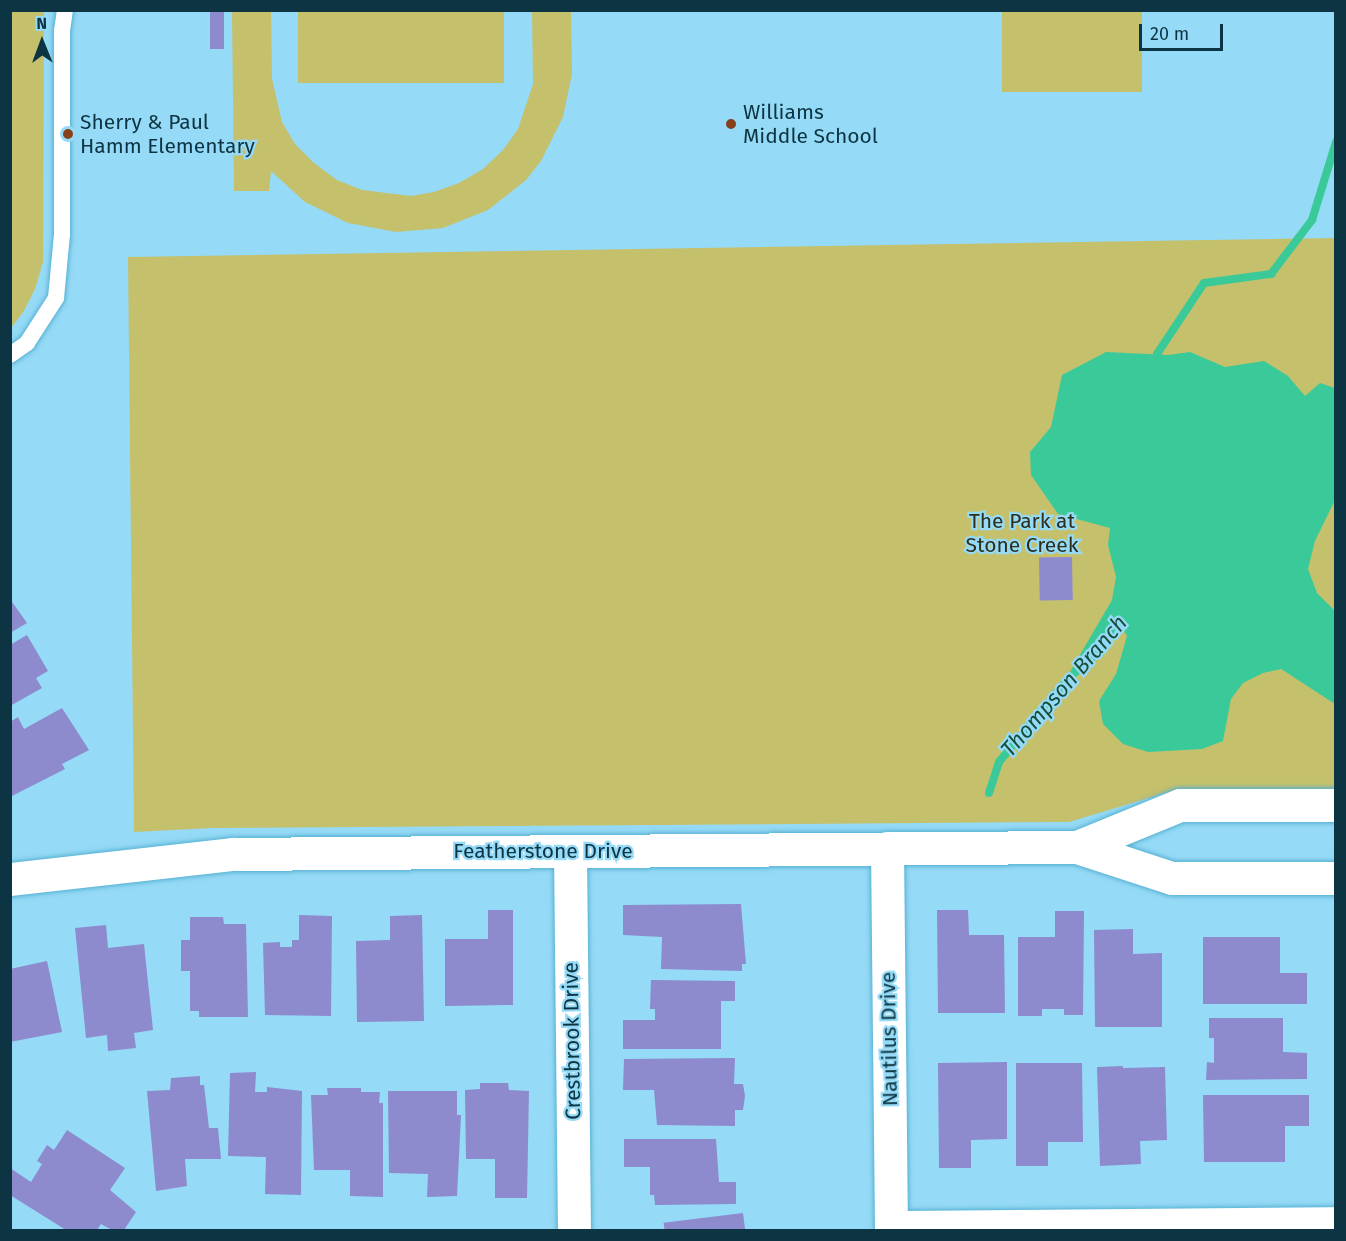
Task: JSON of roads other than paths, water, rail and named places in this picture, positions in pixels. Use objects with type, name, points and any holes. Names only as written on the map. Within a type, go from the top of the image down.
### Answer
[{"type":"street","name":"Featherstone Drive","points":[[1077,847],[1180,805],[1335,805]]},
{"type":"street","name":"Featherstone Drive","points":[[10,879],[233,854],[1077,847],[1172,878],[1335,878]]},
{"type":"street","name":"Nautilus Drive","points":[[887,848],[891,1229]]},
{"type":"street","name":"Crestbrook Drive","points":[[570,851],[574,1230]]},
{"type":"street","points":[[891,1229],[1335,1223]]},
{"type":"lane","points":[[10,355],[27,343],[56,298],[62,235],[62,31],[65,10]]},
{"type":"waterway","name":"Thompson Branch","points":[[1162,365],[1157,354],[1204,283],[1271,274],[1312,220],[1336,142]]},
{"type":"waterway","name":"Thompson Branch","points":[[989,793],[999,762],[1066,681]]},
{"type":"place","name":"Williams Middle School","points":[[731,124]]},
{"type":"place","name":"Sherry & Paul Hamm Elementary","points":[[68,134]]},
{"type":"park label","name":"The Park at Stone Creek","points":[[1022,533]]}]
